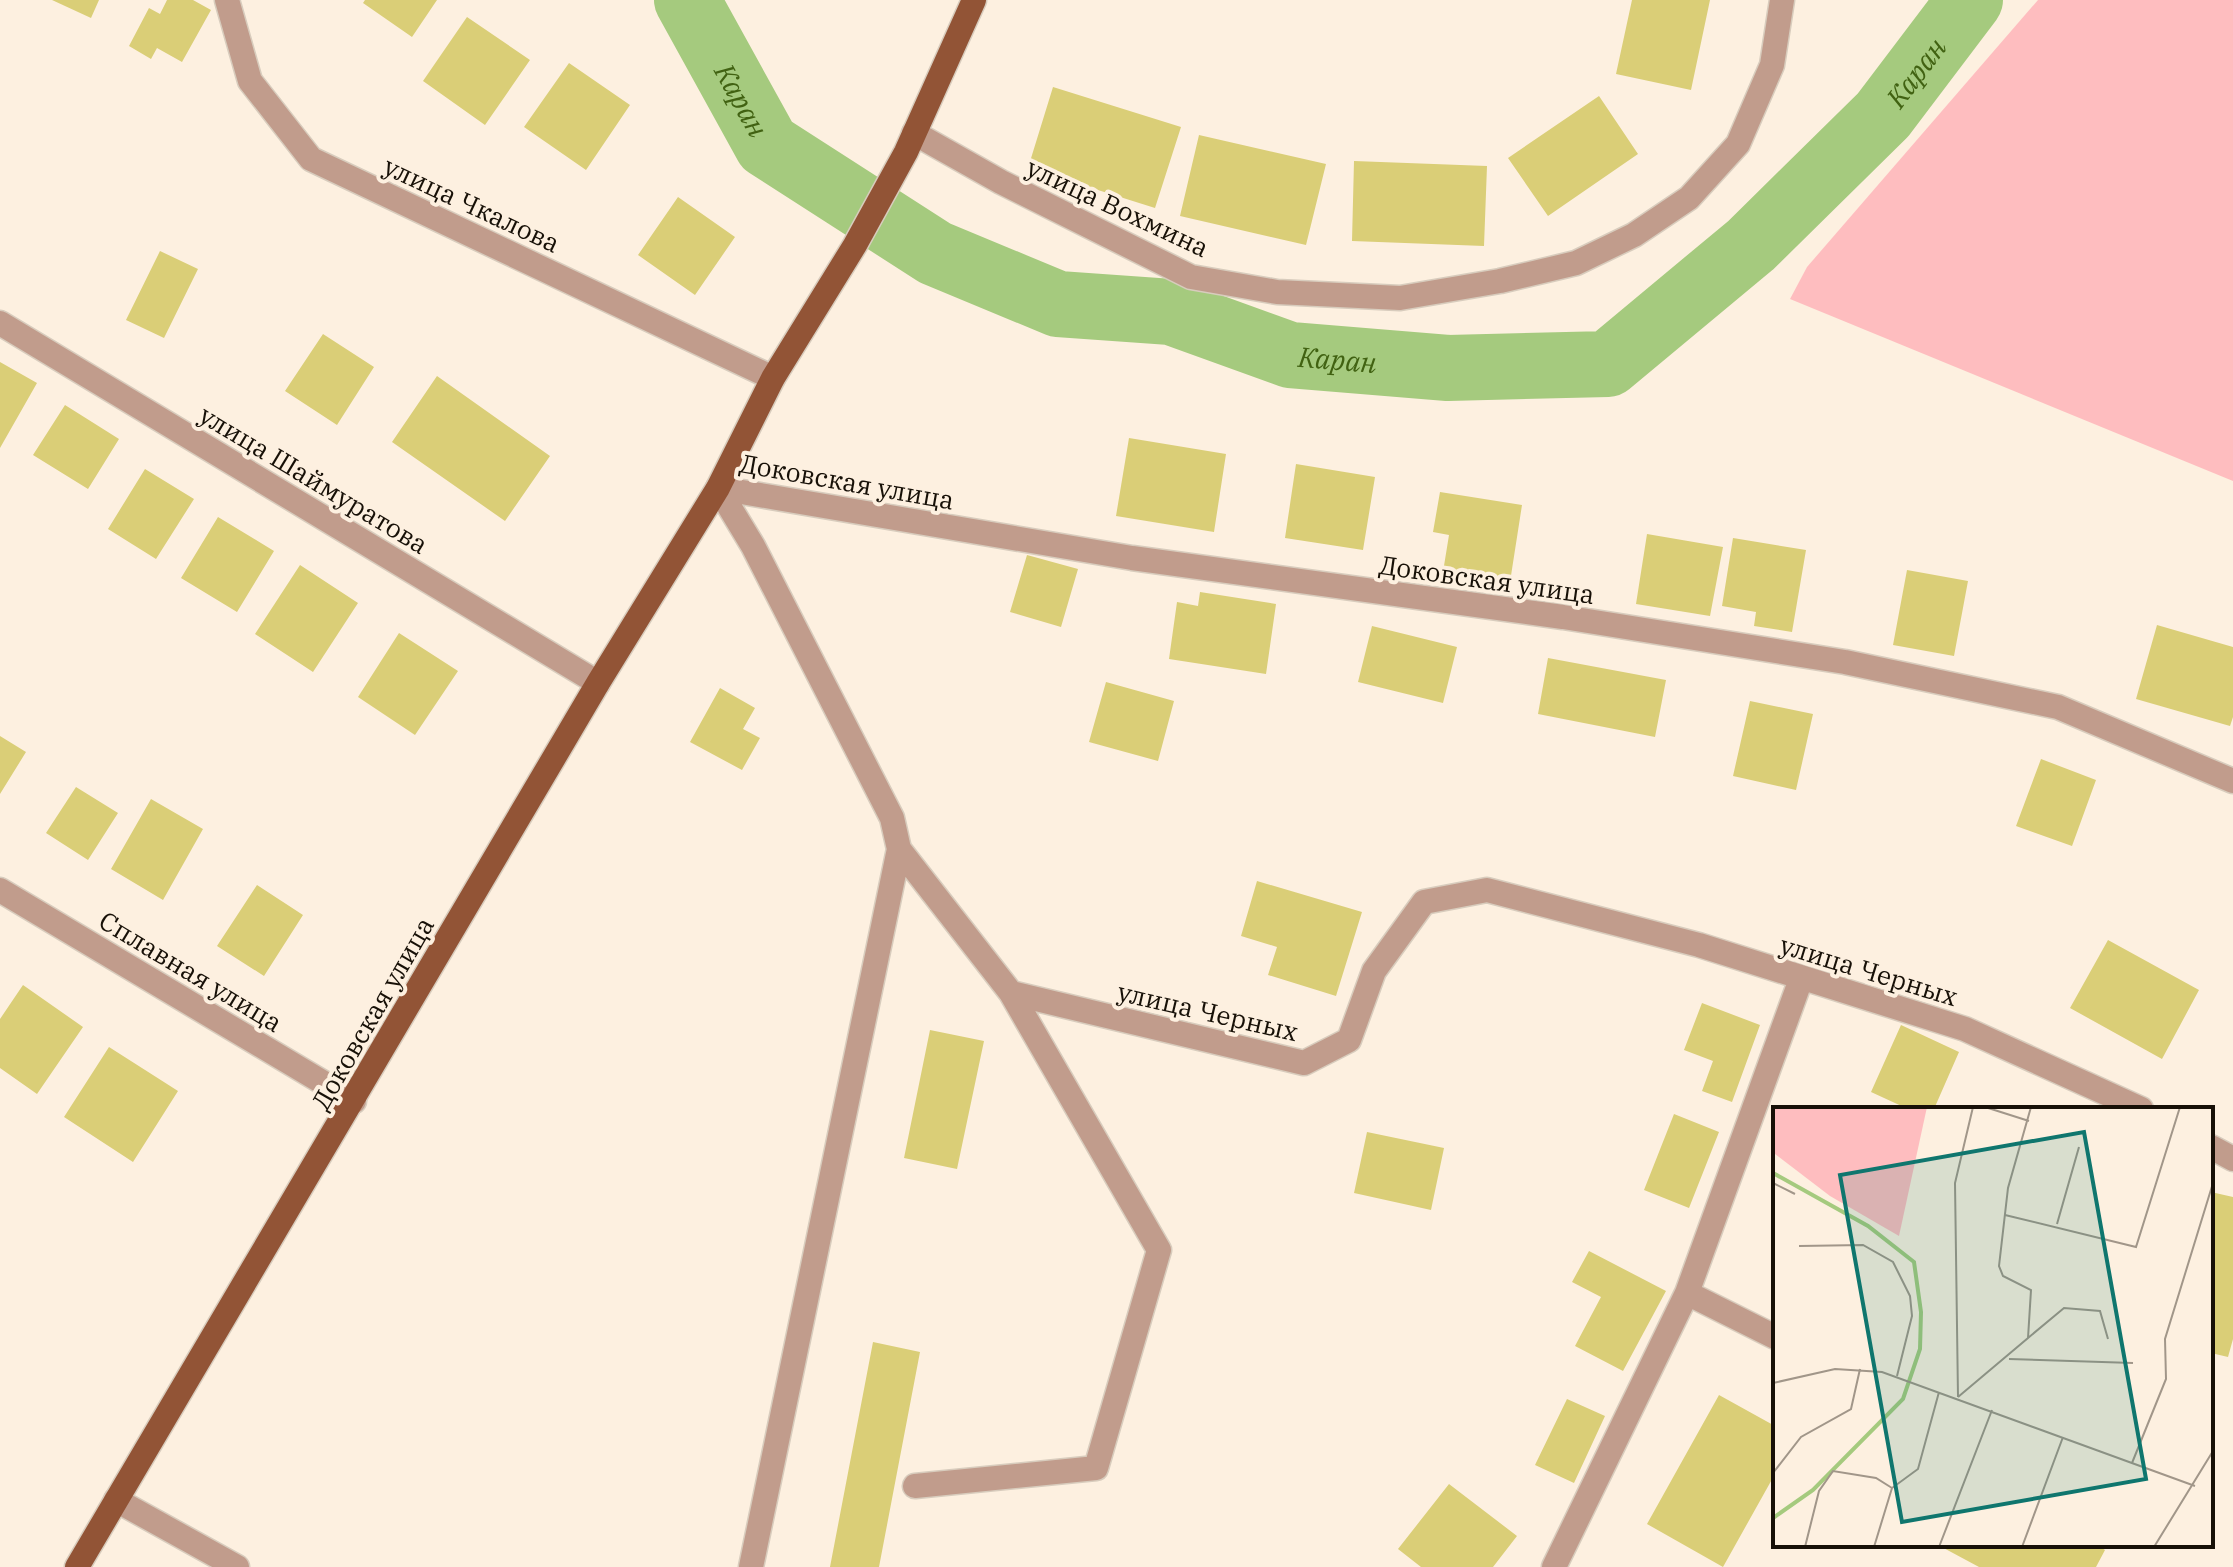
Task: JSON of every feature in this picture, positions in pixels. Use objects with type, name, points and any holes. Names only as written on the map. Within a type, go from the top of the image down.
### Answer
[{"type":"main road","name":"Доковская улица","points":[[77,1567],[598,683],[718,488],[773,378],[855,245],[910,142],[974,0]]},
{"type":"street","name":"улица Чкалова","points":[[227,0],[250,81],[311,159],[773,378]]},
{"type":"street","name":"улица Вохмина","points":[[910,142],[1001,182],[1191,277],[1277,292],[1400,298],[1500,281],[1576,263],[1634,235],[1689,198],[1738,144],[1772,65],[1782,0]]},
{"type":"street","name":"улица Шаймуратова","points":[[0,323],[598,683]]},
{"type":"street","name":"Доковская улица","points":[[718,488],[1132,558],[1563,617],[1845,662],[2058,707],[2233,781]]},
{"type":"street","points":[[718,488],[753,546],[892,818],[899,849],[751,1567]]},
{"type":"street","points":[[899,849],[1011,993],[1159,1250],[1096,1468],[915,1486]]},
{"type":"street","name":"Сплавная улица","points":[[0,890],[354,1101]]},
{"type":"street","name":"улица Черных","points":[[1011,993],[1304,1063],[1349,1040],[1374,971],[1424,902],[1487,890],[1699,945],[1965,1029],[2137,1107]]},
{"type":"street","points":[[1554,1567],[1687,1293],[1801,979]]},
{"type":"street","points":[[2213,1148],[2233,1159]]},
{"type":"street","points":[[1687,1293],[1773,1336]]},
{"type":"street","points":[[116,1500],[237,1567]]},
{"type":"shaded area","points":[[2038,0],[2233,0],[2233,481],[1790,299],[1807,267]]},
{"type":"building","points":[[52,0],[99,0],[91,18]]},
{"type":"building","points":[[167,0],[193,0],[211,10],[182,62],[157,48],[151,59],[129,46],[149,8],[160,14]]},
{"type":"building","points":[[365,0],[437,0],[412,37],[363,3]]},
{"type":"building","points":[[1632,0],[1710,0],[1691,90],[1616,74]]},
{"type":"building","points":[[467,17],[530,60],[485,125],[423,81]]},
{"type":"building","points":[[569,63],[630,105],[586,170],[524,127]]},
{"type":"building","points":[[1053,87],[1181,127],[1155,208],[1028,168]]},
{"type":"building","points":[[1599,96],[1638,154],[1548,216],[1508,158]]},
{"type":"building","points":[[1199,135],[1326,164],[1306,245],[1180,216]]},
{"type":"building","points":[[1354,161],[1487,166],[1484,246],[1352,241]]},
{"type":"building","points":[[678,197],[735,237],[695,295],[638,255]]},
{"type":"building","points":[[160,251],[198,269],[164,338],[126,320]]},
{"type":"building","points":[[323,334],[374,367],[337,425],[285,391]]},
{"type":"building","points":[[0,362],[37,383],[0,448]]},
{"type":"building","points":[[437,376],[550,456],[505,521],[392,442]]},
{"type":"building","points":[[65,405],[119,439],[88,489],[33,455]]},
{"type":"building","points":[[1129,438],[1226,454],[1214,532],[1116,516]]},
{"type":"building","points":[[1296,464],[1375,477],[1363,550],[1285,538]]},
{"type":"building","points":[[145,469],[194,499],[156,559],[108,529]]},
{"type":"building","points":[[1440,492],[1522,505],[1510,582],[1443,572],[1449,535],[1433,532]]},
{"type":"building","points":[[218,517],[274,551],[237,612],[181,578]]},
{"type":"building","points":[[1647,534],[1723,547],[1710,616],[1636,604]]},
{"type":"building","points":[[1733,538],[1806,550],[1792,632],[1754,626],[1756,612],[1722,606]]},
{"type":"building","points":[[1027,555],[1078,569],[1061,627],[1010,612]]},
{"type":"building","points":[[300,565],[358,603],[313,672],[255,634]]},
{"type":"building","points":[[1907,570],[1968,581],[1954,656],[1893,645]]},
{"type":"building","points":[[1200,592],[1276,604],[1266,674],[1169,659],[1177,602],[1198,606]]},
{"type":"building","points":[[2157,625],[2233,647],[2233,717],[2230,726],[2136,699]]},
{"type":"building","points":[[1372,626],[1457,647],[1443,703],[1358,682]]},
{"type":"building","points":[[399,633],[458,671],[415,735],[358,697]]},
{"type":"building","points":[[1548,658],[1666,680],[1655,737],[1538,714]]},
{"type":"building","points":[[1106,682],[1174,701],[1158,761],[1089,742]]},
{"type":"building","points":[[720,688],[755,708],[743,729],[760,738],[742,770],[690,742]]},
{"type":"building","points":[[1750,701],[1813,714],[1796,790],[1733,776]]},
{"type":"building","points":[[0,736],[26,752],[0,794]]},
{"type":"building","points":[[2041,759],[2096,780],[2072,846],[2016,826]]},
{"type":"building","points":[[76,787],[118,813],[88,860],[46,833]]},
{"type":"building","points":[[151,799],[203,829],[163,900],[111,869]]},
{"type":"building","points":[[1257,881],[1362,912],[1336,996],[1268,975],[1277,947],[1241,936]]},
{"type":"building","points":[[257,885],[303,915],[264,976],[217,946]]},
{"type":"building","points":[[2108,940],[2199,990],[2162,1059],[2070,1008]]},
{"type":"building","points":[[23,985],[83,1027],[37,1094],[0,1068],[0,1019]]},
{"type":"building","points":[[1702,1003],[1760,1025],[1732,1102],[1702,1091],[1713,1061],[1684,1050]]},
{"type":"building","points":[[1901,1025],[1959,1052],[1935,1107],[1904,1107],[1871,1092]]},
{"type":"building","points":[[930,1030],[984,1041],[957,1169],[904,1158]]},
{"type":"building","points":[[109,1047],[178,1091],[133,1162],[64,1117]]},
{"type":"building","points":[[1674,1114],[1719,1132],[1689,1208],[1644,1190]]},
{"type":"building","points":[[1367,1132],[1444,1148],[1431,1210],[1354,1193]]},
{"type":"building","points":[[2213,1192],[2233,1197],[2233,1339],[2228,1357],[2213,1353]]},
{"type":"building","points":[[1589,1251],[1666,1291],[1623,1371],[1575,1346],[1601,1297],[1572,1282]]},
{"type":"building","points":[[873,1342],[920,1352],[879,1567],[830,1567]]},
{"type":"building","points":[[1719,1395],[1773,1425],[1773,1478],[1723,1567],[1647,1524]]},
{"type":"building","points":[[1567,1399],[1605,1416],[1574,1483],[1535,1465]]},
{"type":"building","points":[[1449,1484],[1517,1536],[1493,1567],[1421,1567],[1398,1549]]},
{"type":"building","points":[[1942,1547],[2100,1547],[2105,1550],[2096,1567],[1979,1567]]},
{"type":"waterway","name":"Каран","points":[[687,0],[767,145],[935,253],[1058,304],[1171,312],[1290,355],[1448,368],[1608,364],[1751,245],[1883,115],[1970,0]]}]
